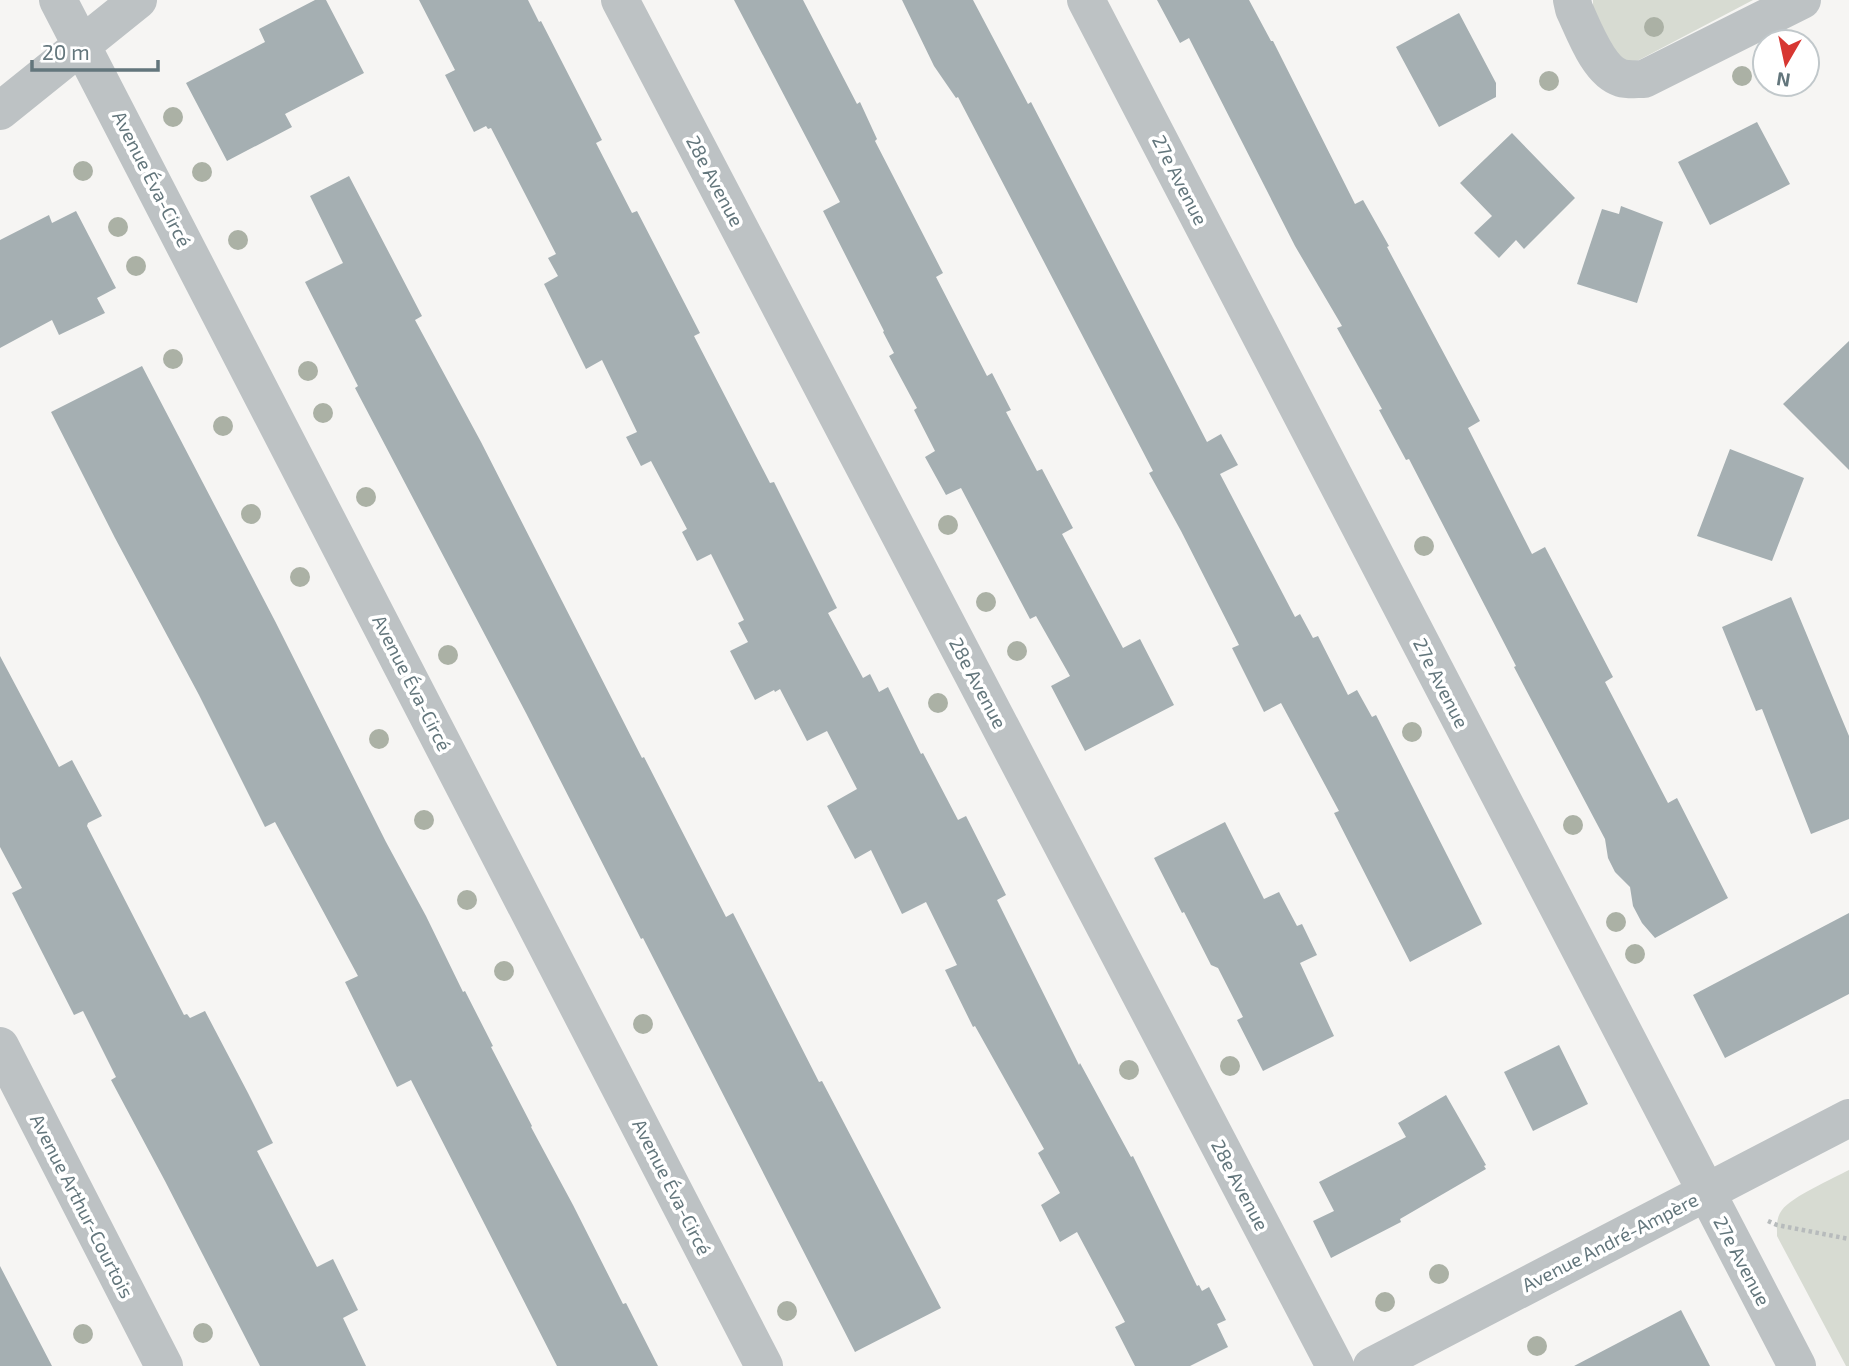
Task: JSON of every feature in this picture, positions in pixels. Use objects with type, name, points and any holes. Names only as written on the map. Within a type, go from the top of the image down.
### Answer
[{"type":"street","name":"Avenue Éva-Circé","points":[[58,0],[764,1366]]},
{"type":"street","points":[[0,111],[138,0]]},
{"type":"street","name":"28e Avenue","points":[[620,0],[1335,1366]]},
{"type":"street","name":"27e Avenue","points":[[1086,0],[1797,1366]]},
{"type":"street","points":[[1572,0],[1601,63],[1619,78],[1631,80],[1644,79],[1802,0]]},
{"type":"street","name":"Avenue Arthur-Courtois","points":[[0,1046],[164,1366]]},
{"type":"street","name":"Avenue André-Ampère","points":[[1372,1366],[1849,1118]]},
{"type":"path","points":[[1766,1220],[1777,1225],[1849,1239]]},
{"type":"shaded area","points":[[1593,0],[1753,0],[1639,60],[1626,61],[1618,56],[1606,35],[1593,8]]},
{"type":"shaded area","points":[[1849,1170],[1849,1366],[1846,1366],[1777,1236],[1777,1222],[1787,1205]]},
{"type":"building","points":[[315,0],[326,0],[364,73],[285,114],[292,127],[227,161],[186,83],[265,42],[259,29]]},
{"type":"building","points":[[419,0],[528,0],[539,22],[541,21],[602,140],[596,143],[632,213],[637,211],[700,333],[694,336],[770,483],[774,482],[837,608],[828,613],[863,678],[870,674],[879,692],[888,687],[958,820],[966,816],[1006,895],[997,900],[1079,1065],[1080,1063],[1131,1157],[1133,1156],[1197,1286],[1199,1285],[1202,1291],[1209,1287],[1226,1320],[1217,1324],[1228,1347],[1190,1366],[1135,1366],[1115,1327],[1125,1322],[1077,1232],[1060,1242],[1041,1205],[1060,1193],[1038,1153],[1044,1149],[975,1026],[973,1027],[945,970],[957,965],[926,902],[902,914],[871,850],[855,859],[827,806],[857,789],[827,731],[807,741],[780,689],[755,700],[730,651],[748,642],[738,623],[744,620],[711,554],[697,561],[682,532],[687,529],[651,461],[641,466],[626,437],[637,432],[602,360],[586,369],[544,284],[558,276],[548,258],[556,254],[491,128],[486,126],[474,132],[445,75],[455,70]]},
{"type":"building","points":[[734,0],[803,0],[857,104],[860,102],[877,139],[875,141],[943,273],[936,277],[987,376],[992,373],[1011,410],[1006,412],[1037,471],[1042,469],[1073,528],[1062,534],[1123,648],[1140,639],[1174,705],[1085,751],[1051,686],[1070,676],[1036,616],[1030,619],[961,488],[946,495],[925,457],[935,451],[914,410],[917,408],[889,356],[894,353],[884,331],[823,211],[840,202]]},
{"type":"building","points":[[902,0],[973,0],[1028,104],[1031,102],[1207,442],[1221,434],[1238,465],[1220,474],[1295,617],[1300,614],[1313,638],[1318,636],[1348,695],[1357,690],[1372,717],[1376,715],[1482,924],[1410,962],[1334,813],[1339,811],[1281,703],[1264,712],[1232,648],[1239,645],[1149,473],[1153,471],[958,97],[956,98],[934,66]]},
{"type":"building","points":[[1157,0],[1249,0],[1273,41],[1355,204],[1363,200],[1480,421],[1468,428],[1532,554],[1545,547],[1613,677],[1605,682],[1668,803],[1677,798],[1728,898],[1655,938],[1642,923],[1633,906],[1630,887],[1615,872],[1608,858],[1605,839],[1409,459],[1406,460],[1379,410],[1382,409],[1337,328],[1342,326],[1295,246],[1189,38],[1180,43]]},
{"type":"building","points":[[1459,13],[1496,83],[1496,97],[1439,127],[1396,47]]},
{"type":"building","points":[[1757,122],[1790,184],[1710,225],[1678,162]]},
{"type":"building","points":[[1512,133],[1575,198],[1524,249],[1516,240],[1499,258],[1474,233],[1492,216],[1460,183]]},
{"type":"building","points":[[349,176],[422,316],[415,320],[481,442],[642,758],[644,757],[726,917],[733,913],[819,1082],[822,1081],[941,1308],[855,1352],[643,938],[641,939],[355,388],[358,386],[305,282],[343,263],[310,196]]},
{"type":"building","points":[[1621,206],[1663,222],[1637,303],[1577,284],[1602,209],[1619,214]]},
{"type":"building","points":[[76,211],[116,288],[97,298],[105,313],[59,335],[52,320],[0,348],[0,240],[49,215],[52,223]]},
{"type":"building","points":[[1849,341],[1849,470],[1783,404]]},
{"type":"building","points":[[142,366],[463,992],[465,991],[531,1127],[658,1366],[557,1366],[411,1080],[397,1087],[345,982],[358,976],[275,822],[265,827],[51,412]]},
{"type":"building","points":[[1730,449],[1804,478],[1772,561],[1697,536]]},
{"type":"building","points":[[1791,597],[1849,736],[1849,819],[1811,834],[1762,709],[1756,711],[1722,627]]},
{"type":"building","points":[[0,656],[59,767],[72,760],[102,816],[87,826],[184,1015],[187,1014],[190,1018],[205,1011],[248,1093],[273,1143],[257,1151],[317,1267],[333,1259],[358,1310],[343,1318],[366,1366],[260,1366],[111,1080],[116,1077],[83,1011],[74,1015],[12,893],[22,888],[0,847]]},
{"type":"building","points":[[1225,822],[1264,899],[1279,892],[1297,926],[1302,924],[1317,955],[1300,963],[1334,1036],[1263,1071],[1237,1020],[1243,1017],[1218,968],[1211,965],[1154,858]]},
{"type":"building","points":[[1849,913],[1849,994],[1725,1058],[1693,995]]},
{"type":"building","points":[[1559,1045],[1588,1104],[1533,1131],[1504,1072]]},
{"type":"building","points":[[1446,1095],[1486,1169],[1400,1219],[1401,1222],[1331,1258],[1313,1221],[1334,1211],[1319,1182],[1406,1137],[1398,1123]]},
{"type":"building","points":[[0,1266],[52,1366],[0,1366]]},
{"type":"building","points":[[1681,1310],[1710,1366],[1574,1366]]}]
